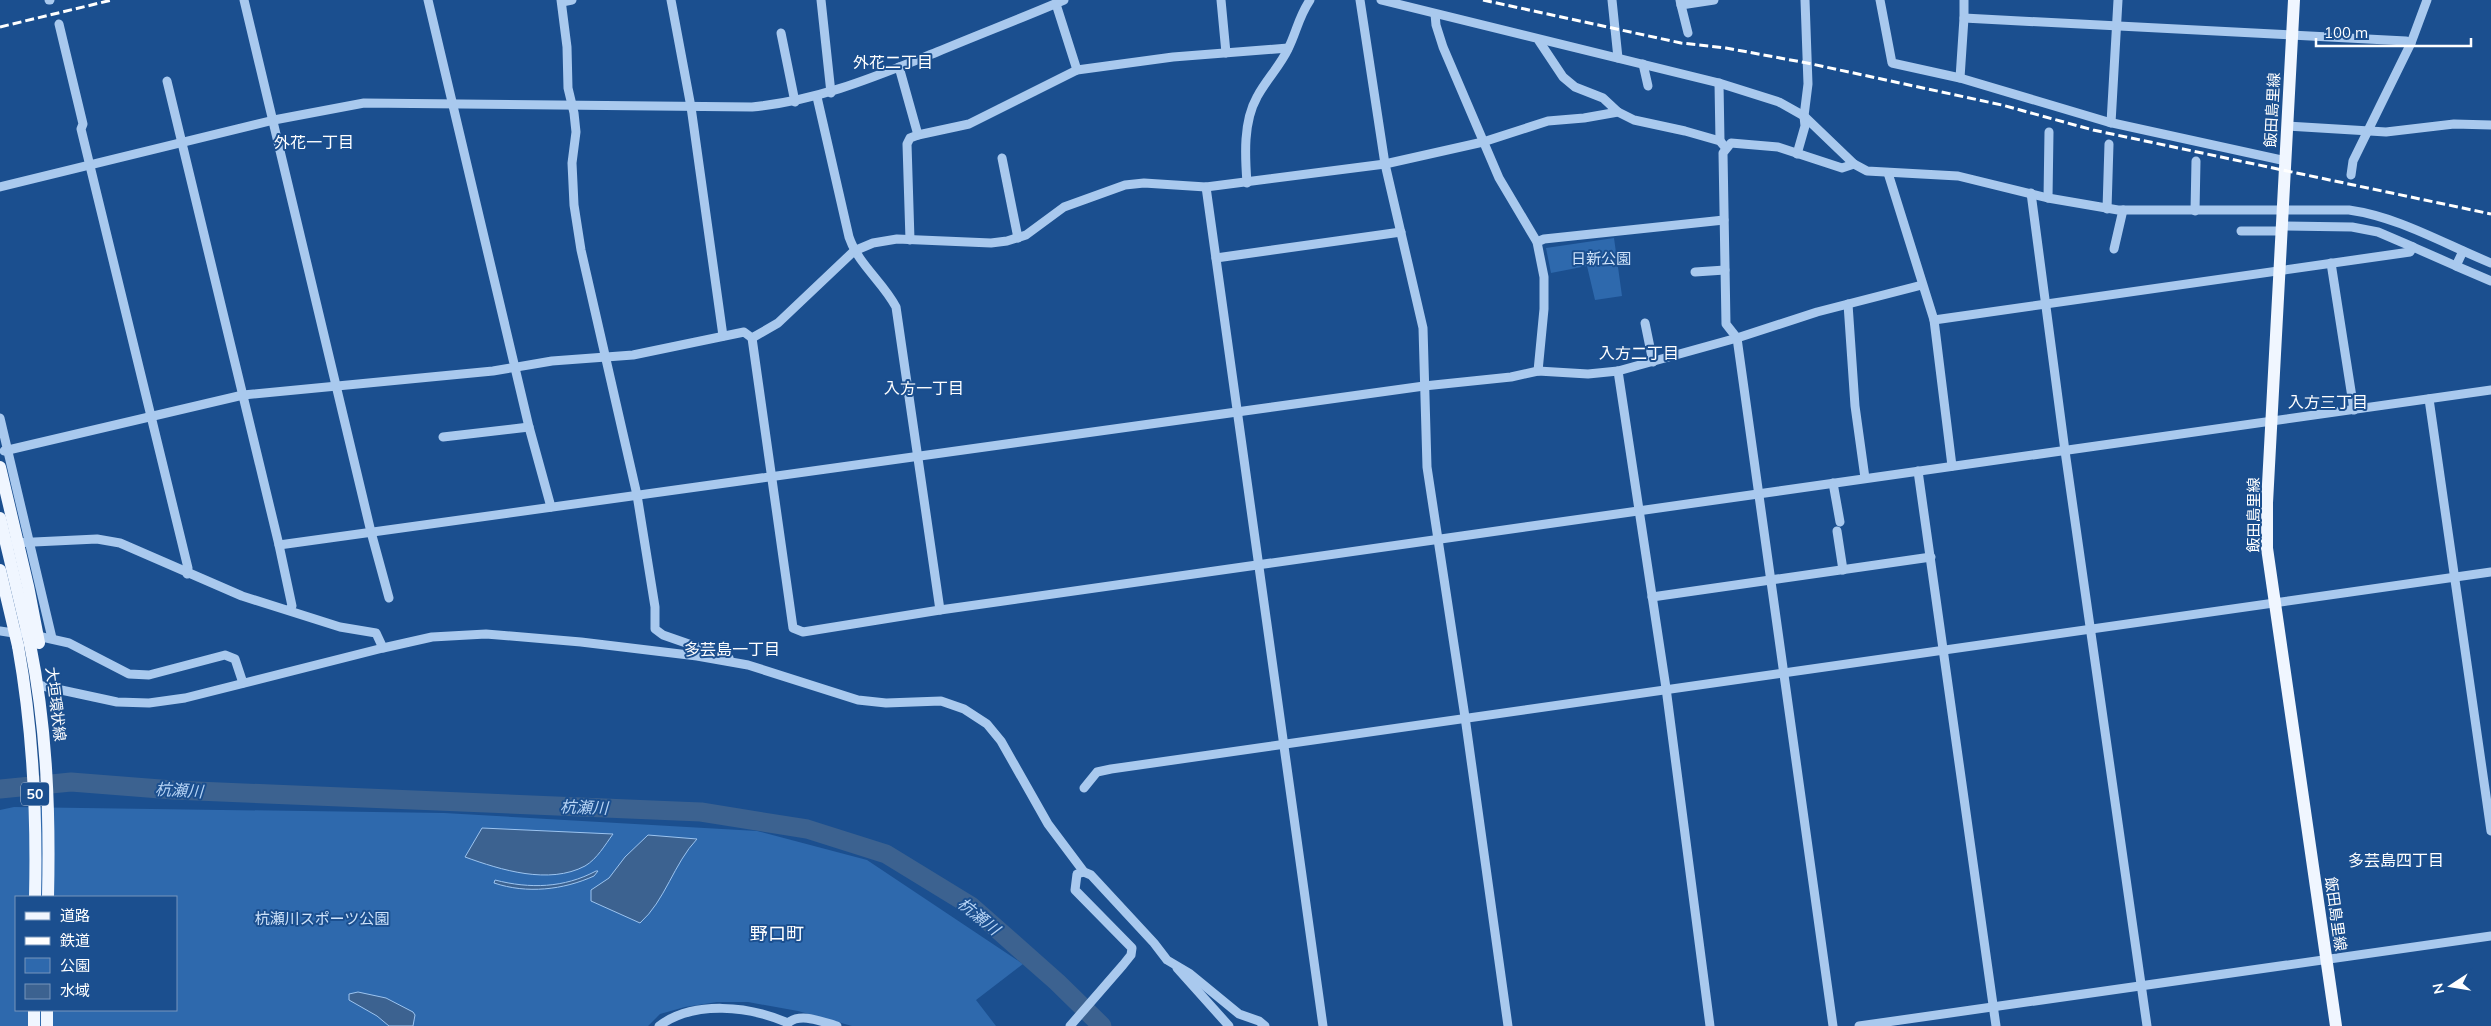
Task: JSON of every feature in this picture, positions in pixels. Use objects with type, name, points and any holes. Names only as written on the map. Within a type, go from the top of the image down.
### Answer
[{"type":"main road","name":"飯田島里線","points":[[2294,0],[2267,539],[2274,602],[2336,1026]]},
{"type":"main road","name":"50","points":[[0,467],[28,586],[25,645]]},
{"type":"main road","name":"大垣環状線","points":[[0,518],[25,645],[23,673],[35,790],[35,896]]},
{"type":"main road","name":"大垣環状線","points":[[0,570],[38,684],[49,791],[48,896]]},
{"type":"main road","name":"50","points":[[0,609],[25,645]]},
{"type":"main road","points":[[34,1011],[34,1026]]},
{"type":"main road","points":[[47,1011],[47,1026]]},
{"type":"street","points":[[244,0],[371,532],[389,598]]},
{"type":"street","points":[[428,0],[530,427],[551,506]]},
{"type":"street","points":[[572,0],[562,1],[571,105],[576,132],[572,163],[574,206],[581,250],[638,495],[656,607],[655,629],[664,636],[858,700],[886,703],[941,701],[964,709],[986,724],[1001,742],[1048,824],[1084,872],[1091,875],[1229,1026]]},
{"type":"street","points":[[671,0],[690,107],[723,336]]},
{"type":"street","points":[[821,0],[831,93]]},
{"type":"street","points":[[1221,0],[1226,53]]},
{"type":"street","points":[[1247,184],[1245,162],[1248,125],[1256,99],[1288,48],[1299,15],[1310,0]]},
{"type":"street","points":[[1360,0],[1385,164],[1423,328],[1427,467],[1465,717],[1508,1026]]},
{"type":"street","points":[[1381,0],[1719,83],[1779,102],[1804,116],[1854,164],[1867,171],[1942,173],[2048,198],[2107,209],[2195,211],[2350,210],[2368,212],[2389,218],[2491,263]]},
{"type":"street","points":[[1612,0],[1618,58]]},
{"type":"street","points":[[1688,33],[1680,3],[1714,0]]},
{"type":"street","points":[[1796,154],[1805,126],[1804,116],[1808,84],[1804,0]]},
{"type":"street","points":[[1880,0],[1892,63],[1960,78],[2111,123],[2286,161]]},
{"type":"street","points":[[1960,78],[1964,0]]},
{"type":"street","points":[[2111,123],[2118,0]]},
{"type":"street","points":[[2352,175],[2353,160],[2411,43],[2427,0]]},
{"type":"street","points":[[0,188],[274,120],[327,108],[364,103],[752,107],[795,102],[831,93],[1060,2],[1077,70]]},
{"type":"street","points":[[1435,14],[1436,25],[1443,47],[1483,142],[1499,178],[1536,242],[1544,278],[1544,310],[1538,371]]},
{"type":"street","points":[[1964,18],[2406,41],[2411,43]]},
{"type":"street","points":[[59,24],[188,568],[187,574]]},
{"type":"street","points":[[781,33],[795,102]]},
{"type":"street","points":[[1539,40],[1563,77],[1575,87],[1603,98],[1618,112],[1634,120],[1685,130],[1723,144],[1778,147],[1842,168],[1854,164]]},
{"type":"street","points":[[910,240],[907,144],[910,138],[969,124],[1077,70],[1173,57],[1288,48]]},
{"type":"street","points":[[1643,64],[1648,86]]},
{"type":"street","points":[[899,67],[918,135]]},
{"type":"street","points":[[167,81],[280,545],[292,606],[289,610]]},
{"type":"street","points":[[1719,83],[1723,144],[1726,324],[1737,338],[1833,1026]]},
{"type":"street","points":[[818,97],[854,251],[890,296],[896,307],[940,610]]},
{"type":"street","points":[[752,338],[778,323],[854,251],[873,243],[897,239],[991,243],[1026,235],[1064,207],[1125,185],[1144,182],[1206,187],[1247,184],[1385,164],[1483,142],[1548,121],[1584,118],[1618,112]]},
{"type":"street","points":[[2288,126],[2403,132],[2454,124],[2491,125]]},
{"type":"street","points":[[2048,198],[2049,132]]},
{"type":"street","points":[[2107,209],[2109,144]]},
{"type":"street","points":[[1002,158],[1018,238]]},
{"type":"street","points":[[2195,211],[2196,161]]},
{"type":"street","points":[[1888,173],[1934,320],[1952,466]]},
{"type":"street","points":[[1206,187],[1323,1026]]},
{"type":"street","points":[[2031,193],[2065,451],[2147,1026]]},
{"type":"street","points":[[2114,249],[2124,210]]},
{"type":"street","points":[[1536,242],[1544,239],[1724,220]]},
{"type":"street","points":[[2241,231],[2352,227],[2378,232],[2491,281]]},
{"type":"street","points":[[1216,258],[1401,232]]},
{"type":"street","points":[[1934,320],[2410,252],[2413,248]]},
{"type":"street","points":[[2456,266],[2463,251]]},
{"type":"street","points":[[2331,263],[2354,410]]},
{"type":"street","points":[[1695,272],[1725,270]]},
{"type":"street","points":[[280,545],[906,457],[918,458],[1237,414],[1424,386],[1511,377],[1538,371],[1588,374],[1618,371],[1737,338],[1848,304],[1922,285]]},
{"type":"street","points":[[1848,304],[1855,406],[1865,478]]},
{"type":"street","points":[[1645,323],[1653,362]]},
{"type":"street","points":[[6,451],[243,395],[493,371],[632,355],[744,332],[752,338],[793,628],[803,632],[940,610],[2491,390]]},
{"type":"street","points":[[1618,371],[1666,688],[1710,1026]]},
{"type":"street","points":[[2429,399],[2491,831]]},
{"type":"street","points":[[0,418],[6,451],[30,541],[52,638]]},
{"type":"street","points":[[443,437],[530,427]]},
{"type":"street","points":[[1918,471],[1996,1026]]},
{"type":"street","points":[[1833,483],[1839,526],[1842,570]]},
{"type":"street","points":[[0,544],[97,539],[120,543],[187,574],[242,596],[340,627],[376,633],[383,648]]},
{"type":"street","points":[[1652,597],[1931,558]]},
{"type":"street","points":[[1084,788],[1097,772],[1111,769],[1666,688],[2491,572]]},
{"type":"street","points":[[0,631],[69,642],[129,674],[139,676],[225,655],[235,659],[243,683]]},
{"type":"street","points":[[38,684],[90,698],[117,702],[149,703],[186,698],[383,648],[432,638],[486,634],[581,642],[697,656],[748,665]]},
{"type":"street","points":[[2481,759],[2491,757]]},
{"type":"street","points":[[1071,1025],[1124,965],[1131,955],[1132,948],[1075,890],[1077,874],[1084,872]]},
{"type":"street","points":[[1859,1026],[2491,936]]},
{"type":"street","points":[[1177,968],[1189,973],[1239,1014],[1259,1021],[1265,1026]]},
{"type":"street","points":[[659,1026],[672,1017],[698,1011],[734,1009],[768,1014],[788,1024],[792,1019],[801,1017],[837,1026]]},
{"type":"green space","name":"日新公園","points":[[1614,238],[1622,296],[1595,300],[1587,266],[1551,273],[1546,248]]},
{"type":"green space","name":"杭瀬川スポーツ公園","points":[[14,807],[444,813],[757,831],[867,860],[1023,964],[976,1000],[996,1026],[852,1026],[798,1011],[748,1002],[717,1002],[685,1007],[660,1014],[648,1026],[0,1026],[0,810]]},
{"type":"water","points":[[482,828],[613,834],[597,856],[585,866],[571,872],[541,875],[509,871],[465,857]]},
{"type":"water","points":[[648,835],[697,839],[682,859],[656,904],[640,923],[591,901],[591,890],[609,878],[625,857]]},
{"type":"water","points":[[598,871],[594,876],[582,881],[545,889],[519,889],[494,883],[495,880],[534,886],[559,884],[584,877]]},
{"type":"water","points":[[358,992],[386,998],[413,1012],[415,1015],[413,1026],[389,1026],[377,1016],[349,1000],[349,994]]},
{"type":"waterway","name":"杭瀬川","points":[[0,789],[71,782],[173,790],[701,812],[807,829],[886,854],[971,906],[1057,982],[1102,1026]]},
{"type":"railway","points":[[0,27],[112,0]]},
{"type":"railway","points":[[1483,0],[1681,43],[1726,48],[1807,63],[2002,105],[2093,130],[2491,214]]},
{"type":"district","name":"外花二丁目","points":[[893,62]]},
{"type":"district","name":"外花一丁目","points":[[314,142]]},
{"type":"district","name":"入方二丁目","points":[[1639,353]]},
{"type":"district","name":"入方一丁目","points":[[924,388]]},
{"type":"district","name":"入方三丁目","points":[[2328,402]]},
{"type":"district","name":"多芸島一丁目","points":[[732,649]]},
{"type":"district","name":"多芸島四丁目","points":[[2396,860]]},
{"type":"district","name":"野口町","points":[[777,933]]}]
